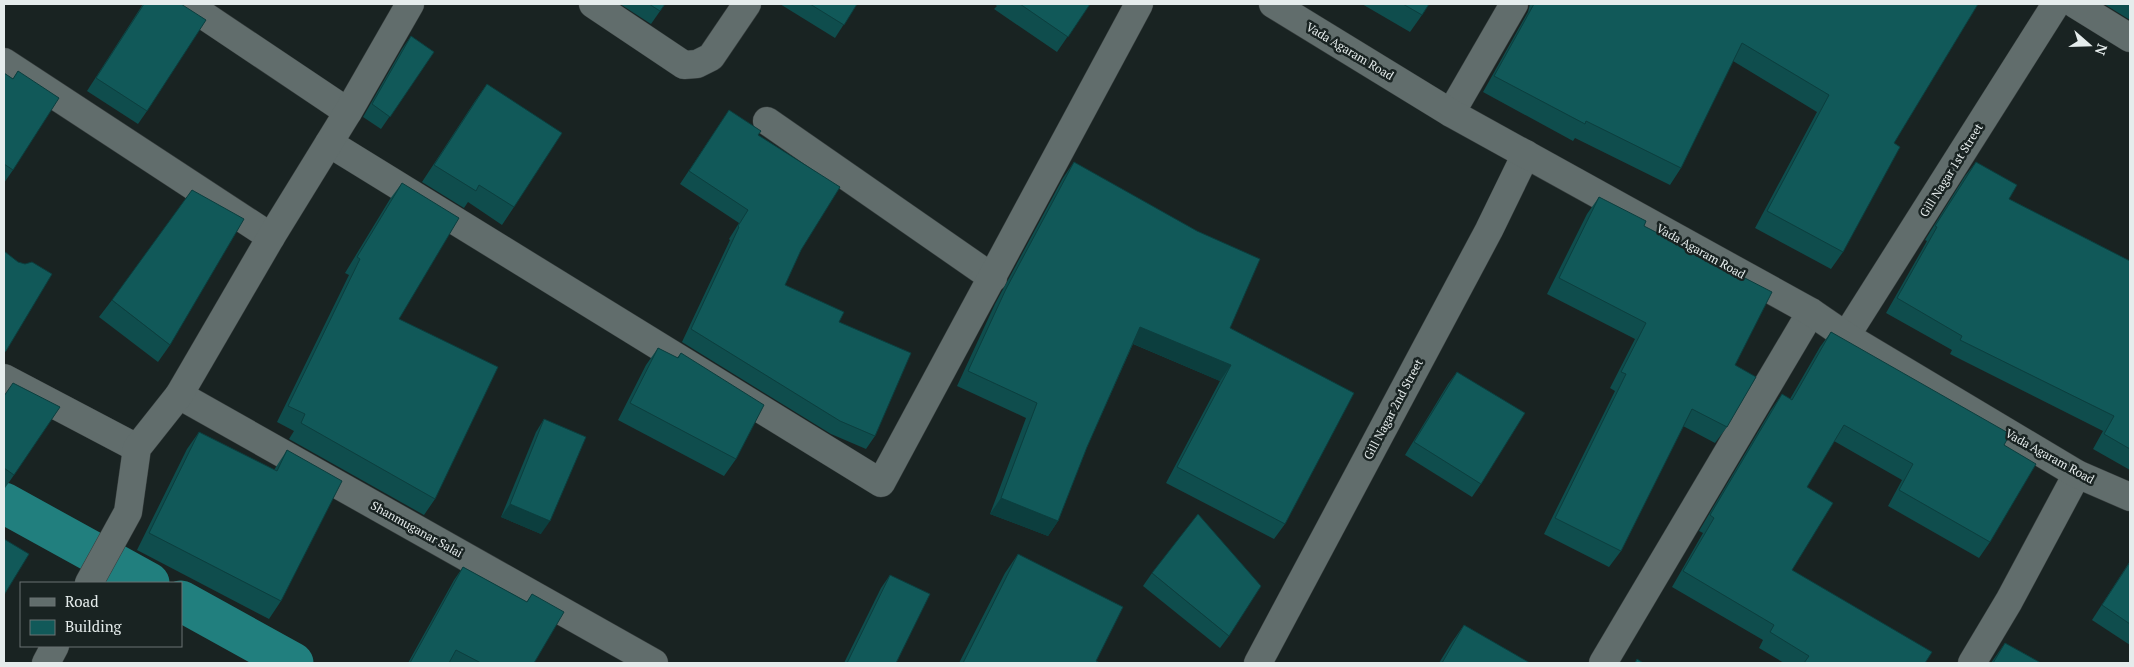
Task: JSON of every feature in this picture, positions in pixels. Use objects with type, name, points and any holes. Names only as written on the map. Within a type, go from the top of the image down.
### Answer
[{"type":"street","points":[[187,4],[348,112]]},
{"type":"street","points":[[90,582],[128,512],[137,448],[179,395],[271,237],[348,112],[410,4]]},
{"type":"street","points":[[593,4],[684,66],[697,64],[711,57],[747,4]]},
{"type":"street","points":[[329,143],[881,483],[1139,4]]},
{"type":"street","name":"Vada Agaram Road","points":[[1273,4],[1451,112],[1811,312],[1846,336],[2077,474],[2130,498]]},
{"type":"street","points":[[1451,112],[1514,4]]},
{"type":"street","name":"Gill Nagar 1st Street","points":[[1846,336],[2056,4]]},
{"type":"street","points":[[2075,4],[2130,38]]},
{"type":"street","points":[[4,62],[271,237]]},
{"type":"street","points":[[767,121],[992,278]]},
{"type":"street","name":"Gill Nagar 2nd Street","points":[[1258,663],[1489,230],[1526,154]]},
{"type":"street","points":[[1603,663],[1811,312]]},
{"type":"street","points":[[4,378],[137,448]]},
{"type":"street","name":"Shanmuganar Salai","points":[[179,395],[654,663]]},
{"type":"street","points":[[1972,663],[2009,601],[2077,474]]},
{"type":"street","points":[[46,663],[54,647]]},
{"type":"building","points":[[144,4],[181,4],[206,20],[147,111],[96,78]]},
{"type":"building","points":[[649,4],[665,4],[660,11]]},
{"type":"building","points":[[810,4],[857,4],[844,25]]},
{"type":"building","points":[[1020,4],[1090,4],[1068,37]]},
{"type":"building","points":[[1403,4],[1429,4],[1422,15]]},
{"type":"building","points":[[1534,4],[1978,4],[1894,143],[1900,147],[1843,252],[1767,211],[1829,95],[1742,43],[1681,168],[1586,121],[1585,124],[1494,76]]},
{"type":"building","points":[[411,36],[434,52],[390,117],[372,104]]},
{"type":"building","points":[[18,71],[59,98],[13,170],[4,164],[4,73],[13,79]]},
{"type":"building","points":[[487,84],[562,133],[514,207],[479,185],[476,191],[434,165]]},
{"type":"building","points":[[729,110],[761,131],[758,135],[840,187],[801,250],[785,285],[844,312],[839,322],[911,353],[875,436],[840,421],[691,329],[738,226],[748,210],[689,171]]},
{"type":"building","points":[[1074,162],[1197,231],[1260,259],[1230,328],[1354,393],[1285,524],[1177,467],[1231,365],[1140,327],[1087,447],[1058,521],[1001,498],[1037,403],[968,371],[1006,289]]},
{"type":"building","points":[[1976,162],[2017,185],[2009,199],[2130,261],[2130,449],[2104,434],[2114,416],[1960,340],[1962,336],[1897,298],[1937,227],[1935,226]]},
{"type":"building","points":[[402,183],[459,218],[399,319],[498,367],[435,499],[301,423],[305,414],[288,406],[360,259],[357,257]]},
{"type":"building","points":[[192,190],[244,219],[170,345],[112,300]]},
{"type":"building","points":[[1599,197],[1646,221],[1644,226],[1772,292],[1735,365],[1756,377],[1727,427],[1692,409],[1621,551],[1555,518],[1626,374],[1621,372],[1646,323],[1559,278]]},
{"type":"building","points":[[4,251],[18,262],[25,264],[32,262],[52,274],[4,353]]},
{"type":"building","points":[[1831,332],[2010,434],[2004,445],[2036,464],[1990,542],[1899,490],[1913,464],[1844,425],[1807,487],[1833,503],[1792,570],[1932,652],[1925,663],[1804,663],[1809,656],[1770,632],[1774,625],[1683,571],[1714,518],[1710,515],[1782,394],[1792,400]]},
{"type":"building","points":[[658,348],[678,358],[681,353],[764,405],[736,459],[630,403]]},
{"type":"building","points":[[1457,372],[1525,413],[1481,484],[1414,442]]},
{"type":"building","points":[[13,383],[60,407],[14,475],[4,468],[4,396]]},
{"type":"building","points":[[544,419],[586,437],[550,521],[510,504]]},
{"type":"building","points":[[199,432],[277,471],[287,450],[342,481],[281,601],[149,533]]},
{"type":"building","points":[[1198,514],[1261,586],[1229,636],[1152,573]]},
{"type":"building","points":[[4,539],[29,554],[4,595]]},
{"type":"building","points":[[1018,554],[1123,607],[1096,661],[1100,663],[963,663]]},
{"type":"building","points":[[2130,562],[2130,624],[2102,605]]},
{"type":"building","points":[[463,567],[527,602],[532,594],[564,612],[534,663],[481,663],[456,650],[449,663],[410,663]]},
{"type":"building","points":[[890,575],[930,594],[896,663],[847,663]]},
{"type":"building","points":[[1464,625],[1530,663],[1442,663]]},
{"type":"building","points":[[2005,643],[2041,663],[1993,663]]},
{"type":"building","points":[[1637,659],[1643,663],[1635,663]]},
{"type":"waterway","points":[[4,503],[147,582]]},
{"type":"waterway","points":[[182,602],[293,663]]}]
